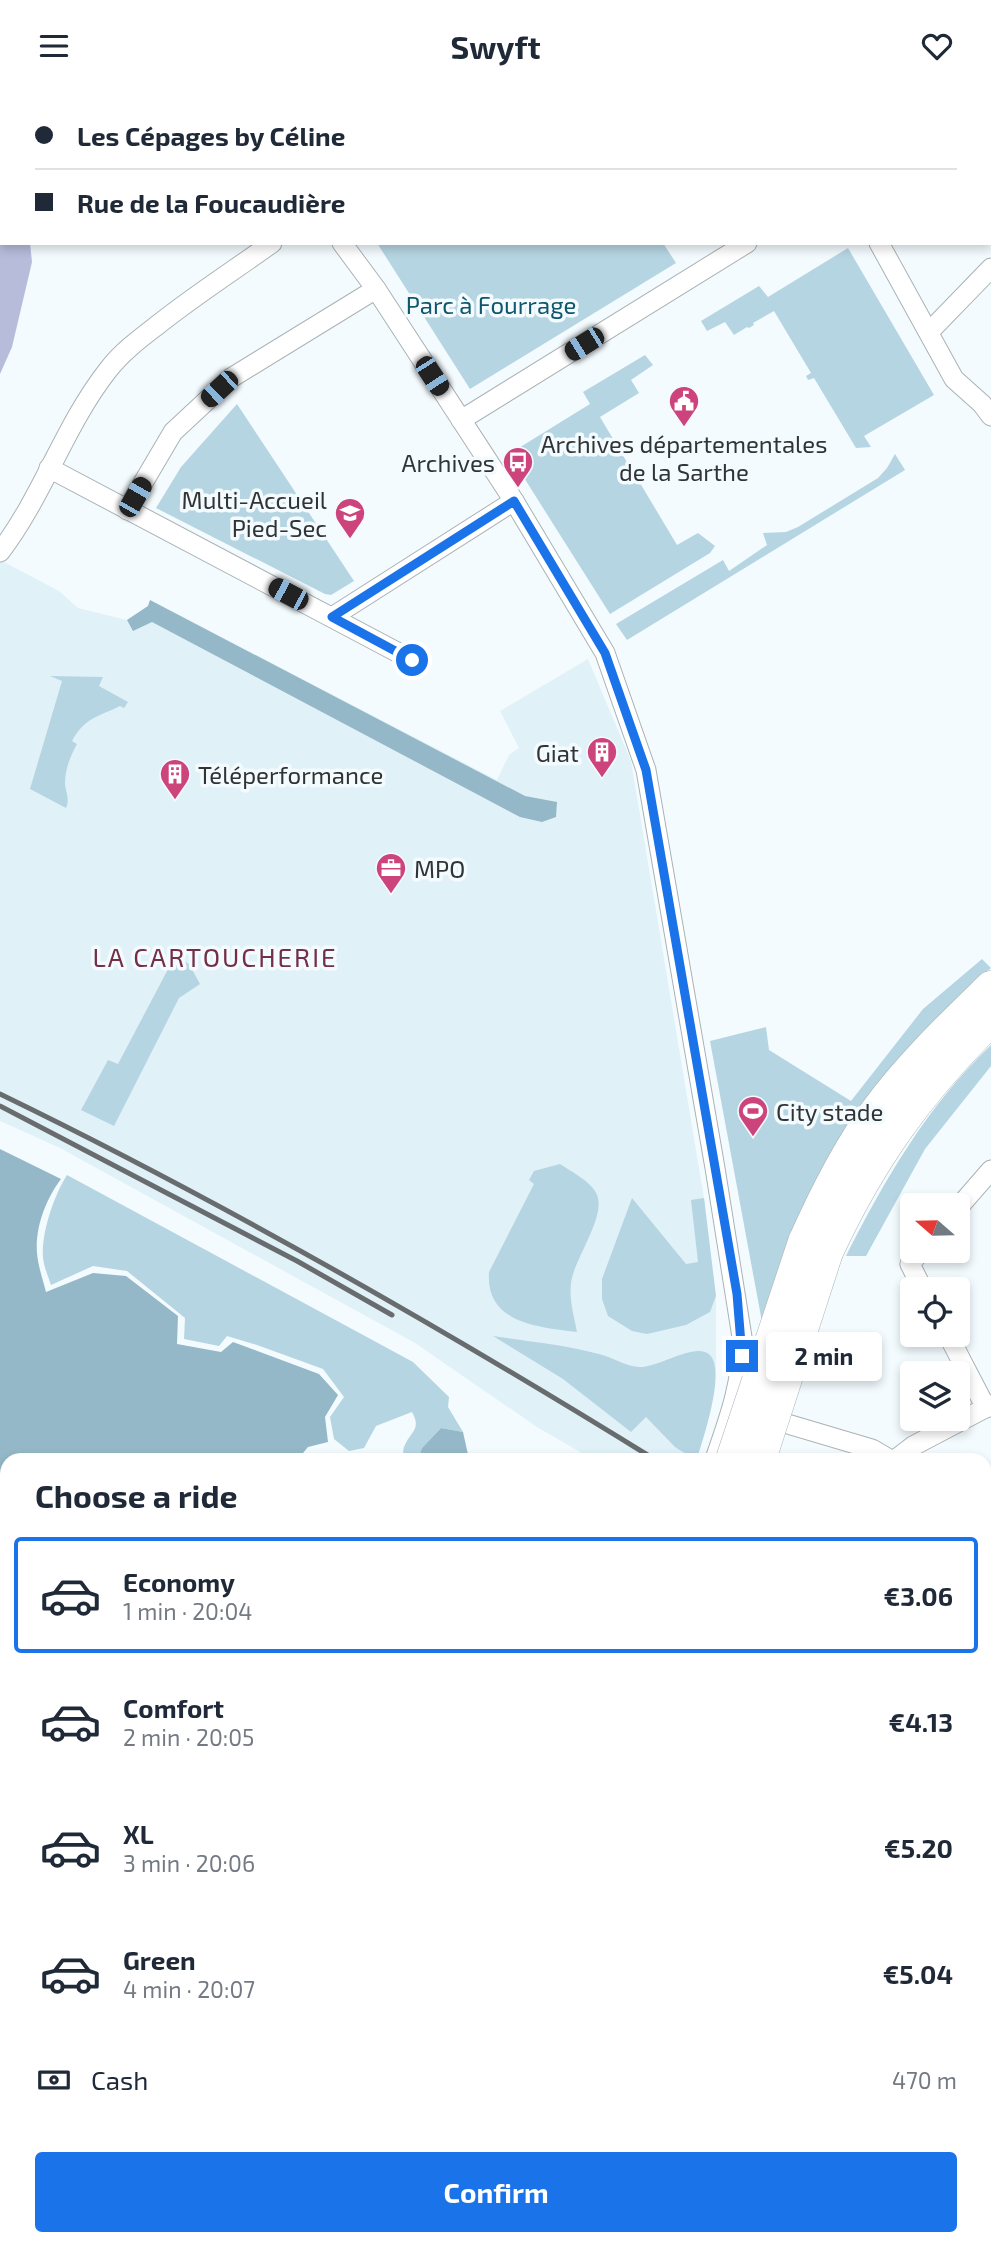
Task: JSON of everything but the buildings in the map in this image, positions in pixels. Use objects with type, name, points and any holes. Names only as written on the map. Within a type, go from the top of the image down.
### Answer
[{"type":"main road","points":[[762,1453],[815,1247],[823,1200],[875,1112],[937,1039],[991,987]]},
{"type":"main road","points":[[734,1453],[781,1305],[815,1247],[919,1097],[955,1055],[991,1020]]},
{"type":"street","points":[[0,552],[19,527],[79,412],[109,369],[132,344],[175,310],[269,245]]},
{"type":"street","points":[[343,245],[376,289],[514,501],[605,653],[646,770],[737,1294],[742,1356],[739,1383],[717,1453]]},
{"type":"street","points":[[461,421],[744,245]]},
{"type":"street","points":[[880,245],[930,331],[954,379],[982,404],[991,416]]},
{"type":"street","points":[[930,331],[991,268]]},
{"type":"street","points":[[127,510],[173,432],[225,383],[376,289]]},
{"type":"street","points":[[49,468],[412,660]]},
{"type":"street","points":[[332,617],[514,501]]},
{"type":"street","points":[[970,1194],[991,1170]]},
{"type":"street","points":[[904,1453],[989,1406],[955,1347]]},
{"type":"street","points":[[732,1408],[879,1453]]},
{"type":"shaded area","points":[[0,245],[30,245],[32,262],[12,347],[0,374]]},
{"type":"shaded area","points":[[0,560],[59,591],[78,608],[127,620],[148,606],[150,600],[497,780],[509,755],[519,748],[500,711],[588,659],[631,761],[704,1198],[716,1298],[716,1371],[707,1424],[699,1453],[582,1453],[537,1427],[415,1343],[60,1148],[0,1121]]},
{"type":"shaded area","points":[[150,600],[525,796],[557,802],[556,817],[542,822],[520,817],[152,622],[133,631],[127,620],[148,606]]},
{"type":"shaded area","points":[[0,1149],[61,1179],[46,1204],[38,1233],[38,1258],[46,1292],[93,1273],[126,1276],[178,1316],[177,1344],[221,1352],[233,1342],[319,1374],[338,1395],[325,1417],[328,1442],[308,1447],[303,1453],[0,1453]]},
{"type":"shaded area","points":[[441,1428],[463,1432],[468,1453],[420,1453]]},
{"type":"green space","name":"Parc à Fourrage","points":[[378,245],[664,245],[676,263],[470,389]]},
{"type":"green space","points":[[848,248],[934,395],[864,436],[871,447],[856,448],[814,378],[808,380],[806,376],[811,373],[774,311],[734,335],[725,322],[707,331],[701,321],[759,286],[768,297]]},
{"type":"green space","points":[[645,355],[653,365],[631,380],[639,393],[600,417],[637,479],[643,476],[645,480],[640,483],[677,545],[698,533],[715,546],[710,553],[610,614],[509,454],[590,404],[583,392]]},
{"type":"green space","points":[[237,404],[354,581],[331,595],[156,508],[181,467]]},
{"type":"green space","points":[[895,454],[905,470],[627,640],[616,624],[723,560],[729,571],[767,545],[763,533],[786,532],[798,527],[878,478]]},
{"type":"green space","points":[[50,676],[103,677],[99,686],[128,702],[124,708],[120,706],[88,722],[72,741],[77,744],[66,773],[66,808],[30,789],[62,681]]},
{"type":"green space","points":[[175,956],[189,964],[200,984],[179,998],[114,1126],[81,1110],[108,1060],[118,1064]]},
{"type":"green space","points":[[982,959],[991,968],[958,997],[762,1322],[710,1041],[766,1027],[769,1050],[851,1101],[923,1009]]},
{"type":"green space","points":[[991,1045],[991,1066],[925,1149],[866,1256],[846,1256],[892,1171],[947,1092]]},
{"type":"green space","points":[[560,1164],[591,1186],[599,1204],[594,1226],[571,1283],[571,1302],[577,1332],[532,1325],[518,1320],[505,1313],[496,1303],[490,1289],[489,1272],[534,1184],[529,1180],[534,1171]]},
{"type":"green space","points":[[67,1175],[413,1362],[449,1397],[448,1407],[463,1432],[441,1428],[420,1453],[404,1453],[416,1423],[412,1412],[376,1426],[364,1448],[349,1451],[334,1439],[330,1417],[344,1397],[323,1369],[227,1336],[219,1346],[184,1339],[185,1318],[127,1271],[93,1266],[51,1285],[43,1258],[44,1238]]},
{"type":"green space","points":[[632,1198],[686,1264],[698,1262],[691,1200],[704,1198],[716,1296],[710,1312],[686,1325],[647,1334],[632,1331],[608,1316],[602,1299],[602,1279]]},
{"type":"green space","points":[[493,1336],[587,1351],[639,1367],[696,1351],[710,1355],[716,1376],[708,1422],[699,1453],[684,1453],[675,1447],[646,1417],[631,1432],[563,1379]]},
{"type":"railway","points":[[0,1094],[167,1179],[332,1268],[644,1453]]},
{"type":"railway","points":[[0,1106],[297,1261],[392,1315]]},
{"type":"place","name":"Archives départementales de la Sarthe","points":[[684,428]]},
{"type":"place","name":"Archives","points":[[518,489]]},
{"type":"place","name":"Multi-Accueil Pied-Sec","points":[[350,540]]},
{"type":"place","name":"Giat","points":[[602,779]]},
{"type":"place","name":"Téléperformance","points":[[175,801]]},
{"type":"place","name":"MPO","points":[[391,895]]},
{"type":"place","name":"City stade","points":[[753,1138]]},
{"type":"district","name":"LA CARTOUCHERIE","points":[[215,956]]},
{"type":"route","points":[[412,660],[332,617],[514,501],[605,653],[646,770],[737,1294],[742,1356]]}]
